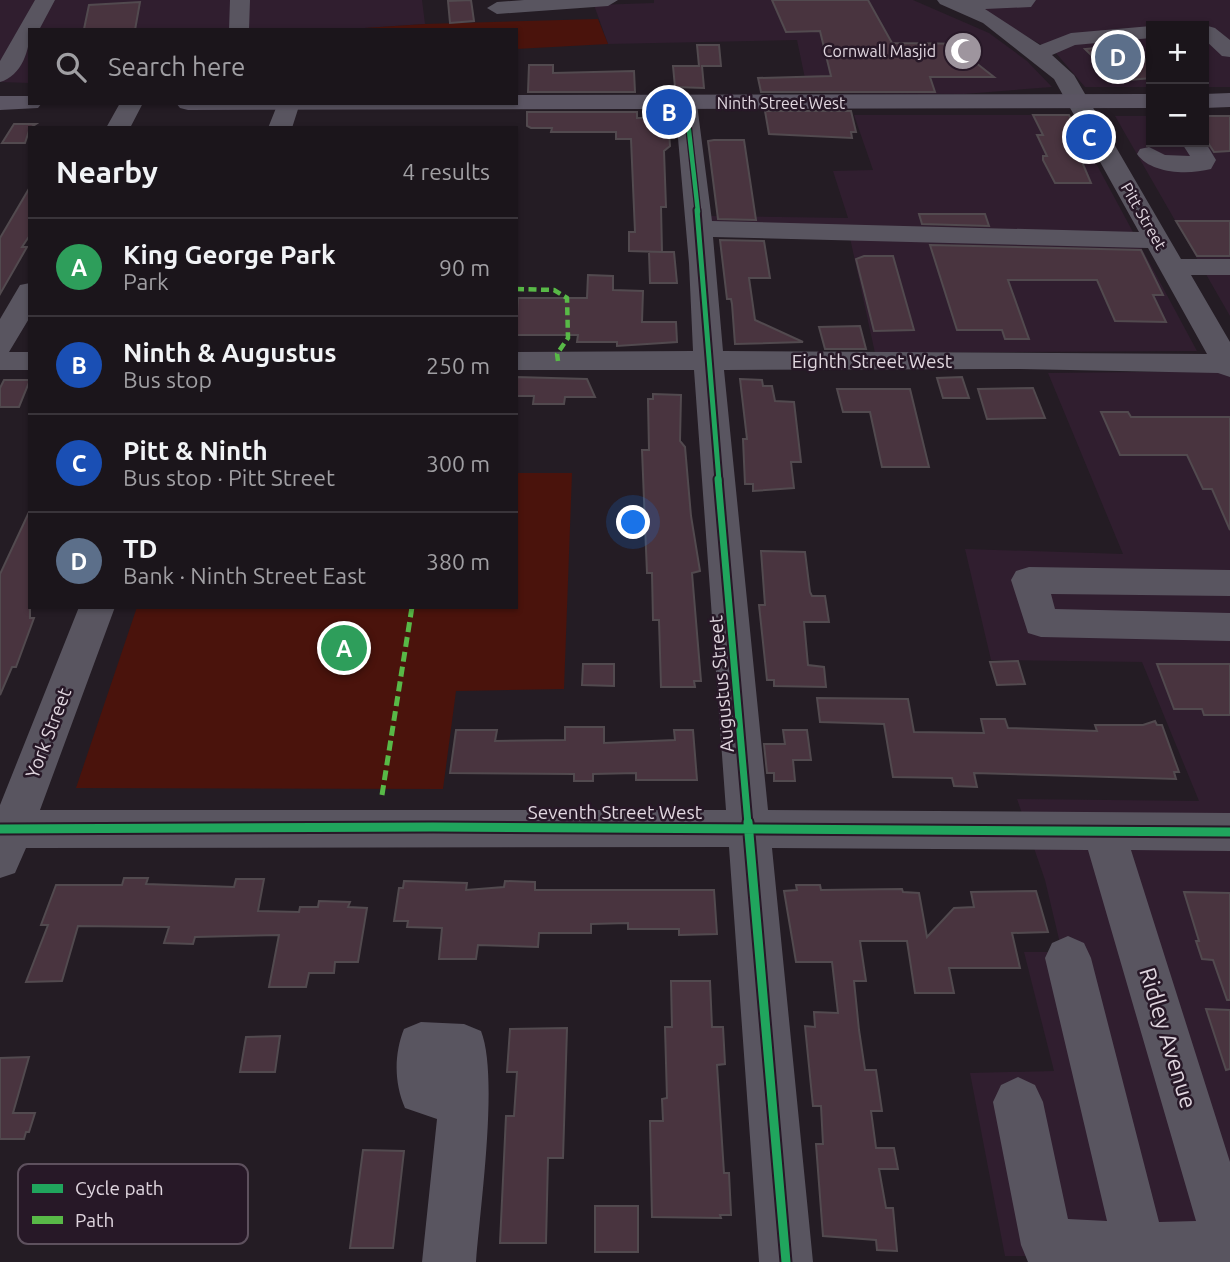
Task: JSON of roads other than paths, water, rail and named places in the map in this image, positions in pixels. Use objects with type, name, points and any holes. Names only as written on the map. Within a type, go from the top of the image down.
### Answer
[{"type":"main road","points":[[1209,101],[1230,100]]},
{"type":"main road","name":"Ninth Street West","points":[[518,104],[1146,101]]},
{"type":"main road","points":[[0,103],[28,103]]},
{"type":"street","points":[[30,28],[45,0]]},
{"type":"street","points":[[239,28],[240,0]]},
{"type":"street","points":[[497,10],[608,0]]},
{"type":"street","points":[[950,1],[1025,2]]},
{"type":"street","name":"Pitt Street","points":[[950,1],[990,19],[1040,53],[1063,75],[1229,365]]},
{"type":"street","points":[[10,65],[28,32]]},
{"type":"street","points":[[1218,34],[1230,51]]},
{"type":"street","points":[[1040,53],[1071,39],[1077,45],[1089,46],[1146,36]]},
{"type":"street","name":"Augustus Street","points":[[686,104],[699,229],[786,1262]]},
{"type":"street","points":[[119,126],[131,105]]},
{"type":"street","points":[[281,126],[288,105]]},
{"type":"street","points":[[1158,148],[1159,162],[1202,164],[1204,160],[1196,147]]},
{"type":"street","points":[[699,229],[1158,240]]},
{"type":"street","points":[[1174,267],[1230,267]]},
{"type":"street","points":[[0,345],[28,294]]},
{"type":"street","name":"Eighth Street West","points":[[518,361],[1020,360],[1229,365]]},
{"type":"street","points":[[0,361],[28,361]]},
{"type":"street","points":[[1230,583],[1029,580],[1041,623],[1230,627]]},
{"type":"street","name":"York Street","points":[[4,839],[96,609]]},
{"type":"street","name":"Seventh Street West","points":[[4,839],[750,828],[1230,832]]},
{"type":"street","name":"Ridley Avenue","points":[[1104,831],[1230,1246]]},
{"type":"street","points":[[1068,958],[1140,1249]]},
{"type":"street","points":[[449,1262],[463,1101]]},
{"type":"street","points":[[1018,1102],[1047,1245],[1140,1249],[1230,1246]]},
{"type":"place","name":"Cornwall Masjid","points":[[963,51]]},
{"type":"place","name":"TD","points":[[1118,57]]},
{"type":"place","name":"Ninth & Augustus","points":[[669,112]]},
{"type":"place","name":"Pitt & Ninth","points":[[1089,137]]},
{"type":"place","name":"King George Park","points":[[344,648]]}]
